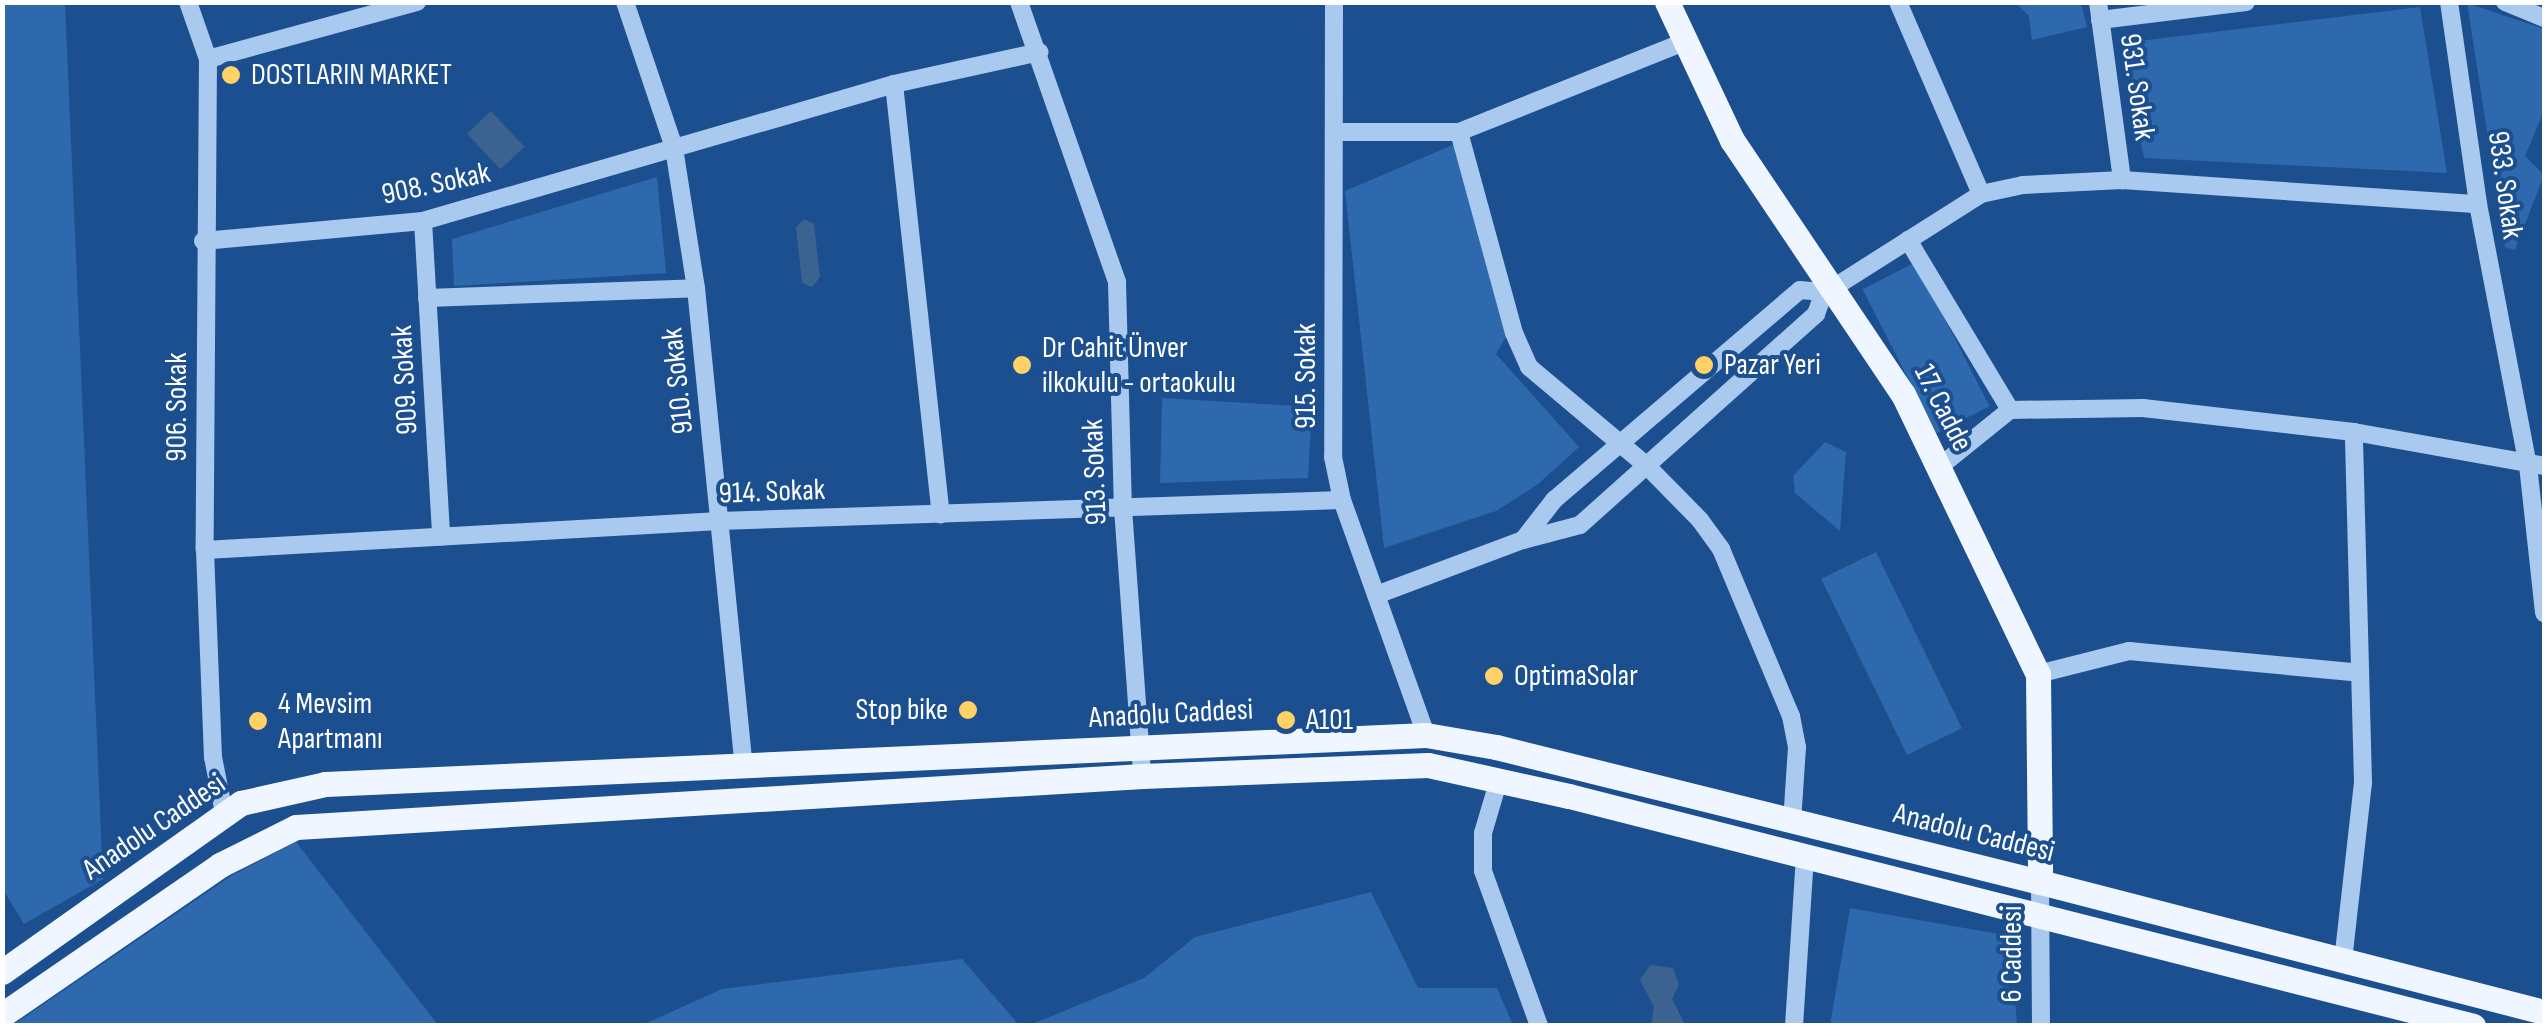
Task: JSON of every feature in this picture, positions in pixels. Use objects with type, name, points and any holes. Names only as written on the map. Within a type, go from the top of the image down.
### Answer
[{"type":"main road","name":"17. Cadde","points":[[1667,2],[1732,140],[1828,290],[1903,394],[2038,674],[2040,882]]},
{"type":"main road","name":"Anadolu Caddesi","points":[[2,972],[224,814],[259,798],[325,784],[1426,734],[2040,882],[2544,1012]]},
{"type":"main road","name":"Anadolu Caddesi","points":[[2,1015],[220,864],[296,827],[1142,776],[1428,765],[1806,856],[2473,1026]]},
{"type":"street","name":"906. Sokak","points":[[188,2],[208,59],[203,241],[205,550],[213,757],[224,814]]},
{"type":"street","name":"910. Sokak","points":[[625,2],[674,148],[696,288],[743,763]]},
{"type":"street","name":"913. Sokak","points":[[1019,2],[1040,52],[1117,282],[1123,508],[1142,776]]},
{"type":"street","name":"915. Sokak","points":[[1334,2],[1333,456],[1342,500],[1426,734]]},
{"type":"street","points":[[1898,2],[1981,194]]},
{"type":"street","points":[[2099,11],[2246,2]]},
{"type":"street","name":"933. Sokak","points":[[2449,2],[2478,204],[2536,466],[2544,613]]},
{"type":"street","points":[[2505,2],[2544,18]]},
{"type":"street","points":[[208,59],[416,3]]},
{"type":"street","name":"931. Sokak","points":[[2099,11],[2122,180]]},
{"type":"street","points":[[1335,132],[1458,132],[1684,42]]},
{"type":"street","name":"908. Sokak","points":[[203,241],[423,221],[894,84],[1040,52]]},
{"type":"street","points":[[894,84],[942,514]]},
{"type":"street","points":[[1458,132],[1523,357],[1537,377],[1648,466],[1700,520],[1721,550],[1785,698],[1797,747],[1792,822]]},
{"type":"street","points":[[1378,594],[1523,540],[1580,526],[1816,314],[1828,290],[1981,194],[2023,185],[2122,180],[2478,204]]},
{"type":"street","name":"909. Sokak","points":[[423,221],[441,536]]},
{"type":"street","points":[[1908,240],[2010,410]]},
{"type":"street","points":[[427,298],[696,288]]},
{"type":"street","points":[[1523,540],[1554,500],[1800,290],[1828,290]]},
{"type":"street","points":[[1938,468],[2010,410],[2143,408],[2354,432],[2536,466]]},
{"type":"street","points":[[2342,961],[2362,783],[2354,432]]},
{"type":"street","name":"914. Sokak","points":[[205,550],[719,522],[1342,500]]},
{"type":"street","points":[[2038,674],[2129,651],[2360,673]]},
{"type":"street","points":[[1499,780],[1483,833],[1483,871],[1539,1026]]},
{"type":"street","points":[[1794,1026],[1806,856]]},
{"type":"street","name":"6 Caddesi","points":[[2040,882],[2041,1026]]},
{"type":"shaded area","points":[[3,2],[65,3],[103,879],[24,924],[2,888]]},
{"type":"shaded area","points":[[2016,3],[2081,3],[2087,27],[2032,40],[2029,16]]},
{"type":"shaded area","points":[[2467,3],[2544,29],[2544,111],[2525,156],[2544,175],[2515,250],[2505,247]]},
{"type":"shaded area","points":[[2420,7],[2447,173],[2144,158],[2122,43]]},
{"type":"shaded area","points":[[491,111],[524,147],[500,169],[467,134]]},
{"type":"shaded area","points":[[1455,144],[1507,335],[1496,354],[1579,447],[1537,485],[1496,511],[1384,548],[1345,191]]},
{"type":"shaded area","points":[[657,177],[666,273],[454,286],[452,239]]},
{"type":"shaded area","points":[[804,219],[814,224],[820,277],[812,287],[802,283],[796,227]]},
{"type":"shaded area","points":[[1916,262],[1990,406],[1936,434],[1863,289]]},
{"type":"shaded area","points":[[1162,398],[1312,407],[1308,478],[1160,483]]},
{"type":"shaded area","points":[[1825,442],[1846,452],[1840,531],[1795,493],[1793,476]]},
{"type":"shaded area","points":[[1876,552],[1962,728],[1907,755],[1821,579]]},
{"type":"shaded area","points":[[296,842],[438,1025],[13,1025],[231,876]]},
{"type":"shaded area","points":[[1371,892],[1418,988],[1497,988],[1513,1025],[1030,1025],[1144,978],[1195,937]]},
{"type":"shaded area","points":[[1850,908],[2010,936],[2017,1025],[1830,1025]]},
{"type":"shaded area","points":[[962,959],[1019,1025],[642,1025],[722,989]]},
{"type":"shaded area","points":[[1650,965],[1673,968],[1679,985],[1672,999],[1685,1025],[1651,1025],[1654,1007],[1640,980]]},
{"type":"place","name":"DOSTLARIN MARKET","points":[[231,75]]},
{"type":"place","name":"Dr Cahit Ünver ilkokulu - ortaokulu","points":[[1022,365]]},
{"type":"place","name":"Pazar Yeri","points":[[1704,365]]},
{"type":"place","name":"OptimaSolar","points":[[1494,676]]},
{"type":"place","name":"Stop bike","points":[[968,710]]},
{"type":"place","name":"A101","points":[[1286,720]]},
{"type":"place","name":"4 Mevsim Apartmanı","points":[[258,721]]}]
